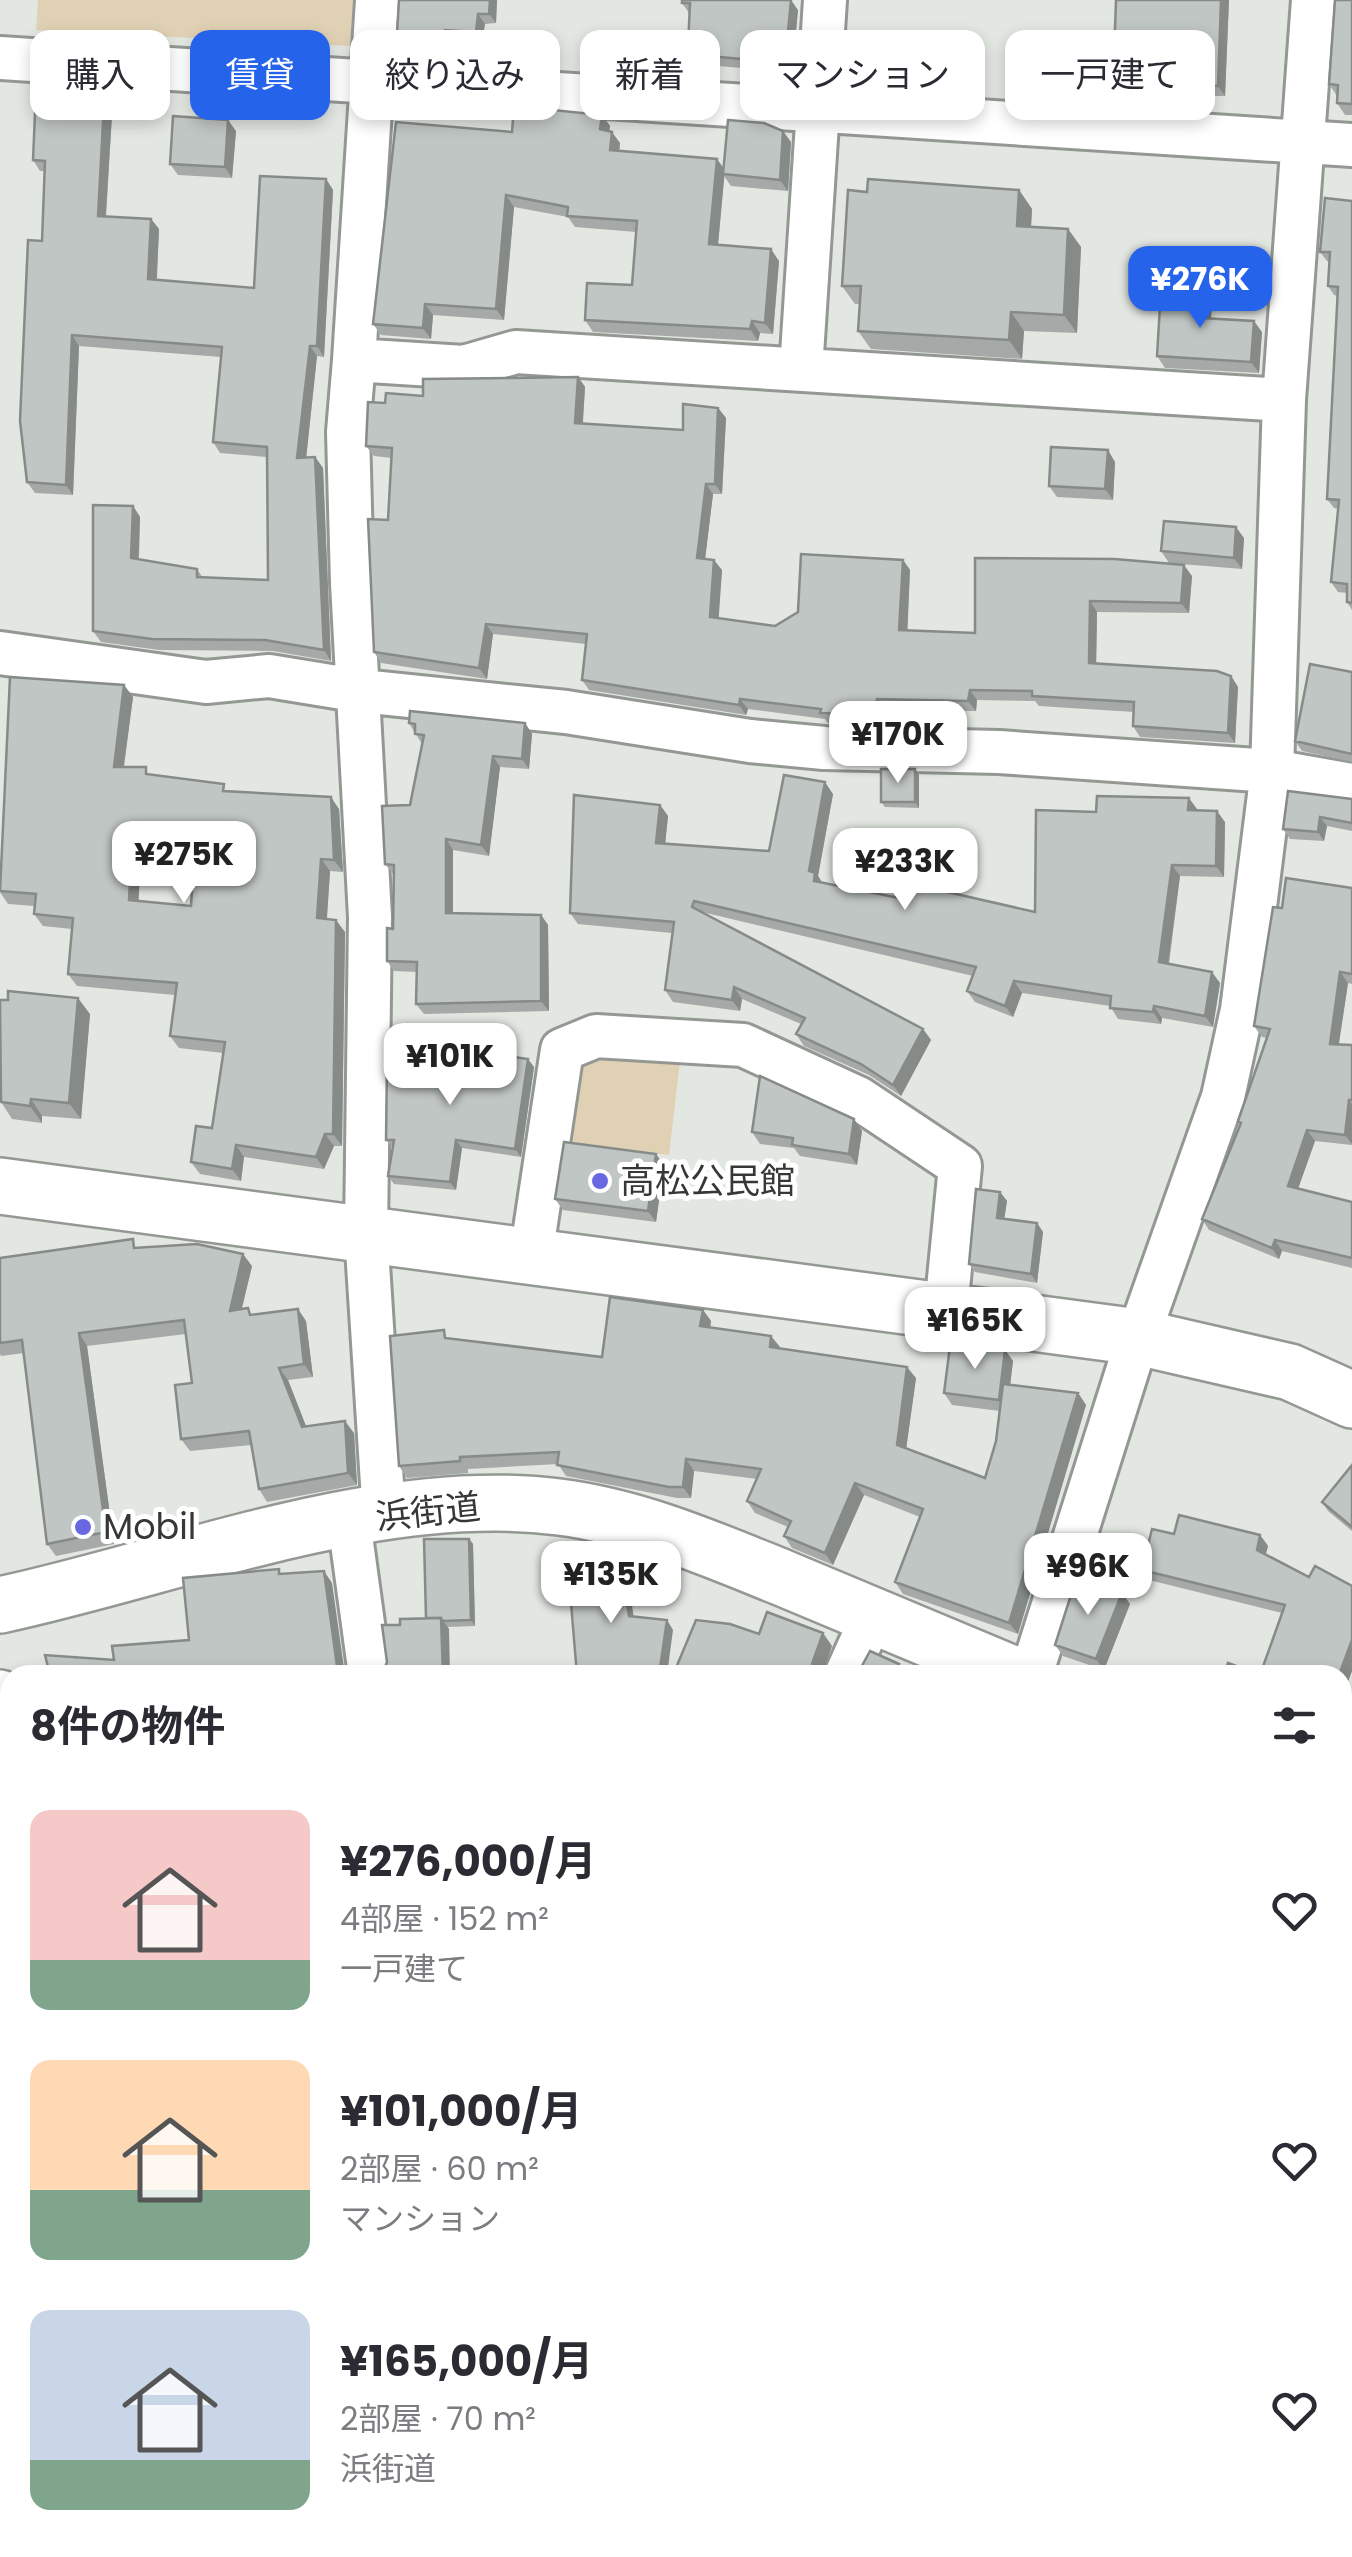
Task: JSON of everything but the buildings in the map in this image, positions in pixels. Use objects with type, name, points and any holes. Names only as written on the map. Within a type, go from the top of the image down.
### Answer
[{"type":"street","points":[[375,30],[377,0]]},
{"type":"street","points":[[824,30],[826,0]]},
{"type":"street","points":[[1034,1665],[1138,1337],[1223,1097],[1242,1010],[1272,772],[1284,400],[1314,0]]},
{"type":"street","points":[[0,58],[350,81]]},
{"type":"street","points":[[560,94],[740,106]]},
{"type":"street","points":[[370,120],[348,432],[370,917],[366,1234],[370,1665]]},
{"type":"street","points":[[801,370],[819,120]]},
{"type":"street","points":[[961,120],[1352,145]]},
{"type":"street","points":[[354,360],[464,367],[516,352],[1284,400]]},
{"type":"street","points":[[0,653],[206,682],[270,676],[566,712],[750,741],[824,748],[999,752],[1272,772],[1352,785]]},
{"type":"street","points":[[532,1256],[562,1050],[596,1036],[743,1046],[858,1098],[960,1166],[946,1309]]},
{"type":"street","points":[[0,1186],[1138,1337],[1209,1350],[1290,1372],[1352,1400]]},
{"type":"street","name":"浜街道","points":[[0,1605],[367,1518],[448,1505],[560,1507],[689,1539],[991,1665]]},
{"type":"street","points":[[850,1665],[873,1615]]},
{"type":"shaded area","points":[[38,0],[353,0],[350,46],[330,45],[330,30],[190,30],[190,38],[170,37],[170,30],[36,30]]},
{"type":"shaded area","points":[[593,1047],[681,1053],[669,1155],[557,1141],[571,1064]]},
{"type":"place","name":"高松公民館","points":[[600,1181]]},
{"type":"place","name":"Mobil","points":[[83,1527]]}]
